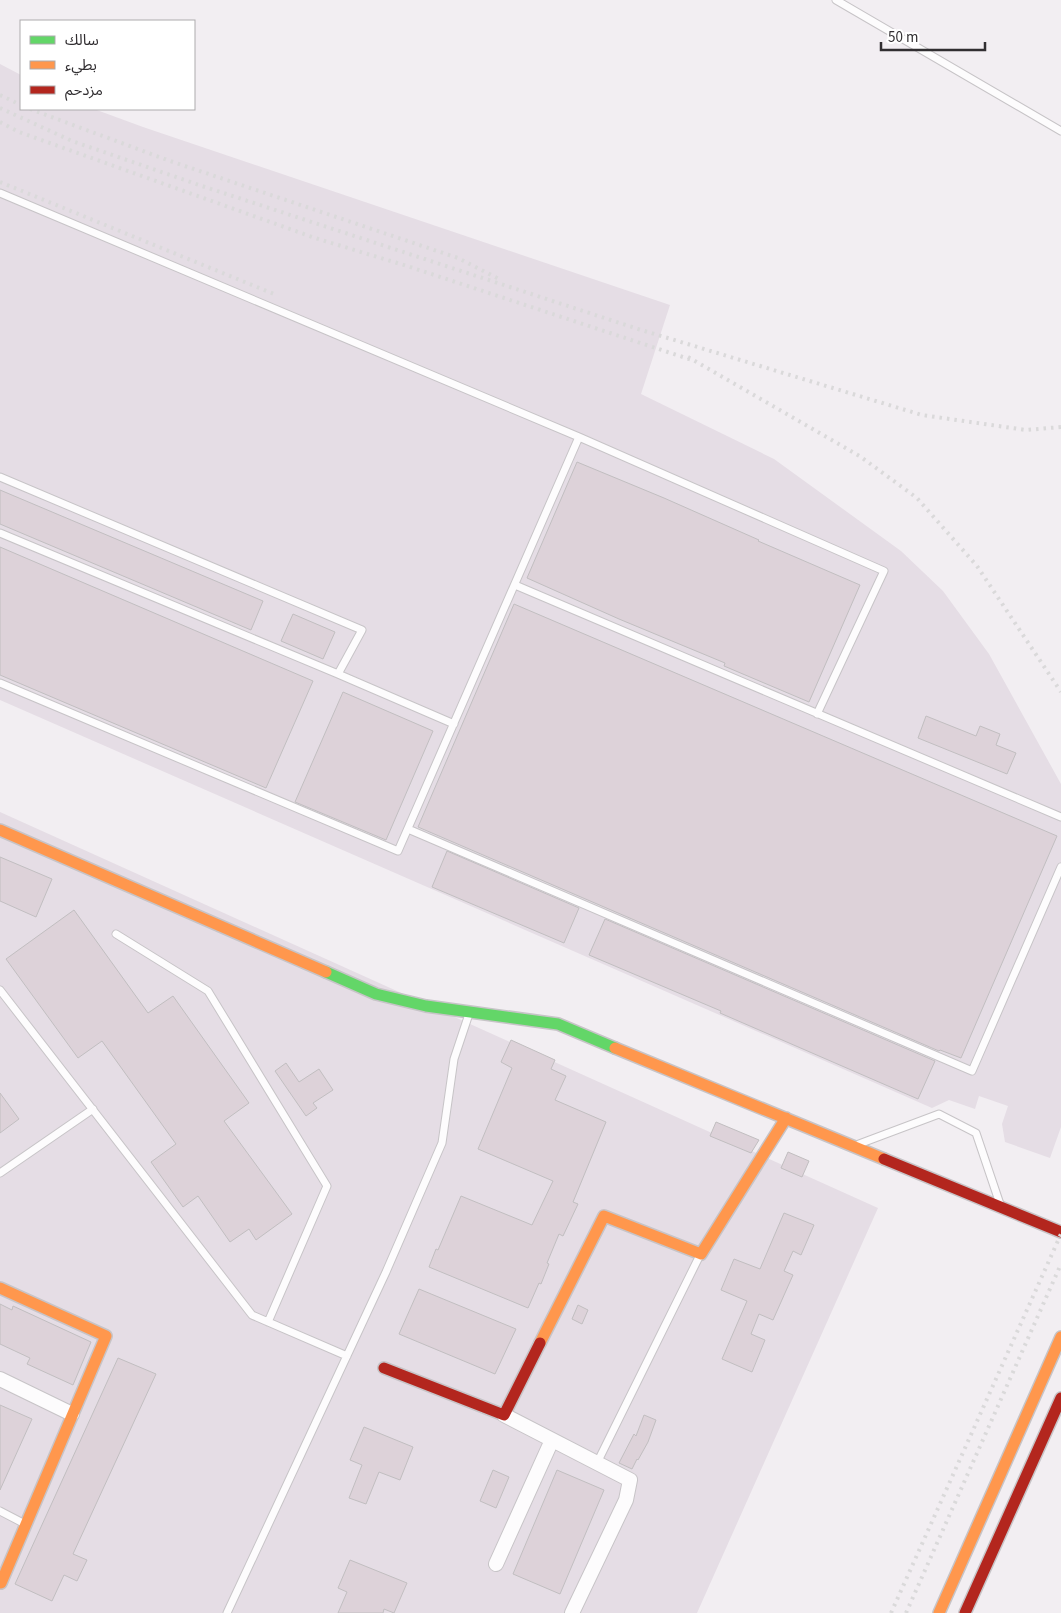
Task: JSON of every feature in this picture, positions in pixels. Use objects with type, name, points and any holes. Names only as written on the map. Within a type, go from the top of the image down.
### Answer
[{"type":"street","points":[[0,830],[376,994],[426,1006],[558,1024],[1061,1232]]},
{"type":"street","points":[[504,1415],[604,1216],[701,1254],[786,1118]]},
{"type":"street","points":[[0,1288],[106,1336],[1,1583]]},
{"type":"street","points":[[940,1613],[1061,1337]]},
{"type":"street","points":[[384,1368],[504,1415],[630,1480],[626,1500],[572,1613]]},
{"type":"street","points":[[0,1379],[72,1414]]},
{"type":"street","points":[[965,1613],[1061,1398]]},
{"type":"street","points":[[496,1564],[552,1440]]},
{"type":"lane","points":[[836,0],[1061,131]]},
{"type":"lane","points":[[0,193],[580,437],[884,571],[818,714]]},
{"type":"lane","points":[[0,683],[398,851],[580,437]]},
{"type":"lane","points":[[0,477],[362,630],[338,674]]},
{"type":"lane","points":[[0,533],[454,724]]},
{"type":"lane","points":[[514,585],[1061,817]]},
{"type":"lane","points":[[408,830],[972,1071],[1061,867]]},
{"type":"lane","points":[[116,934],[208,991],[327,1186],[268,1322]]},
{"type":"lane","points":[[0,990],[252,1315],[347,1356]]},
{"type":"lane","points":[[227,1613],[347,1356],[442,1144],[454,1059],[470,1011]]},
{"type":"lane","points":[[0,1173],[92,1110]]},
{"type":"lane","points":[[854,1146],[939,1114],[976,1133],[1001,1207]]},
{"type":"lane","points":[[597,1463],[701,1254]]},
{"type":"lane","points":[[0,1511],[25,1524]]},
{"type":"shaded area","points":[[0,64],[20,74],[20,110],[97,110],[670,305],[641,394],[774,459],[901,551],[943,591],[989,654],[1061,784],[1061,1127],[1050,1158],[1005,1142],[1002,1124],[1008,1106],[979,1096],[975,1109],[949,1100],[932,1108],[0,700]]},
{"type":"shaded area","points":[[0,812],[878,1208],[697,1613],[0,1613]]},
{"type":"building","points":[[577,462],[664,498],[860,585],[809,702],[724,666],[725,663],[527,578]]},
{"type":"building","points":[[0,490],[263,601],[251,630],[0,524]]},
{"type":"building","points":[[0,547],[313,681],[266,788],[0,675]]},
{"type":"building","points":[[514,604],[1057,836],[961,1058],[939,1051],[418,827]]},
{"type":"building","points":[[293,614],[335,632],[323,659],[281,641]]},
{"type":"building","points":[[343,692],[433,731],[386,840],[295,802]]},
{"type":"building","points":[[926,716],[976,736],[980,726],[1000,734],[996,745],[1016,753],[1007,774],[918,738]]},
{"type":"building","points":[[447,851],[579,908],[564,943],[432,887]]},
{"type":"building","points":[[0,857],[52,879],[36,917],[0,901]]},
{"type":"building","points":[[74,910],[148,1013],[173,996],[249,1103],[224,1121],[292,1214],[256,1240],[249,1229],[230,1242],[198,1196],[183,1207],[151,1162],[176,1144],[102,1041],[78,1058],[6,959]]},
{"type":"building","points":[[605,919],[935,1061],[918,1099],[720,1013],[721,1011],[589,955]]},
{"type":"building","points":[[511,1040],[555,1060],[551,1069],[566,1076],[555,1100],[606,1122],[573,1202],[578,1204],[563,1236],[559,1234],[541,1284],[539,1283],[528,1308],[429,1267],[461,1196],[532,1225],[553,1181],[478,1149],[512,1068],[501,1062]]},
{"type":"building","points":[[286,1063],[299,1082],[319,1069],[333,1090],[313,1103],[317,1108],[306,1116],[275,1071]]},
{"type":"building","points":[[0,1093],[19,1119],[0,1133]]},
{"type":"building","points":[[716,1122],[759,1140],[751,1153],[710,1136]]},
{"type":"building","points":[[788,1152],[809,1161],[802,1177],[781,1168]]},
{"type":"building","points":[[784,1213],[814,1225],[801,1255],[793,1251],[784,1271],[793,1275],[773,1320],[759,1314],[751,1334],[765,1340],[752,1372],[722,1359],[747,1301],[721,1290],[734,1259],[760,1269]]},
{"type":"building","points":[[419,1289],[516,1329],[495,1374],[399,1334]]},
{"type":"building","points":[[0,1304],[12,1310],[13,1306],[91,1342],[73,1385],[27,1364],[30,1358],[0,1344]]},
{"type":"building","points":[[578,1305],[588,1310],[582,1324],[572,1319]]},
{"type":"building","points":[[118,1358],[156,1374],[73,1554],[87,1560],[77,1581],[64,1575],[52,1601],[15,1584]]},
{"type":"building","points":[[0,1405],[32,1419],[0,1490]]},
{"type":"building","points":[[644,1415],[656,1420],[648,1442],[632,1469],[619,1463],[634,1434],[636,1436]]},
{"type":"building","points":[[364,1427],[413,1447],[400,1480],[379,1472],[366,1504],[349,1498],[362,1465],[350,1460]]},
{"type":"building","points":[[493,1470],[509,1477],[496,1508],[480,1501]]},
{"type":"building","points":[[557,1470],[604,1490],[560,1594],[513,1574]]},
{"type":"building","points":[[350,1560],[407,1583],[394,1613],[384,1609],[383,1613],[338,1613],[347,1592],[338,1588]]},
{"type":"railway","points":[[0,95],[20,105]]},
{"type":"railway","points":[[0,108],[72,141],[202,186],[638,329],[922,415],[1026,430],[1061,427]]},
{"type":"railway","points":[[33,110],[170,161],[458,258],[499,279]]},
{"type":"railway","points":[[0,122],[19,132],[315,238],[407,266],[692,360]]},
{"type":"railway","points":[[0,182],[274,294]]},
{"type":"railway","points":[[688,357],[861,457],[917,498],[977,566],[1061,692]]},
{"type":"railway","points":[[891,1613],[1061,1234]]},
{"type":"railway","points":[[906,1613],[1061,1264]]},
{"type":"traffic: fast","points":[[326,972],[376,994],[426,1006],[558,1024],[615,1048]]},
{"type":"traffic: slow","points":[[0,830],[326,972]]},
{"type":"traffic: slow","points":[[615,1048],[884,1159]]},
{"type":"traffic: slow","points":[[540,1343],[604,1216],[701,1254],[786,1118]]},
{"type":"traffic: slow","points":[[0,1288],[106,1336],[1,1583]]},
{"type":"traffic: slow","points":[[939,1613],[1061,1337]]},
{"type":"traffic: jam","points":[[884,1159],[1061,1232]]},
{"type":"traffic: jam","points":[[384,1368],[504,1415],[540,1343]]},
{"type":"traffic: jam","points":[[965,1613],[1061,1398]]}]
